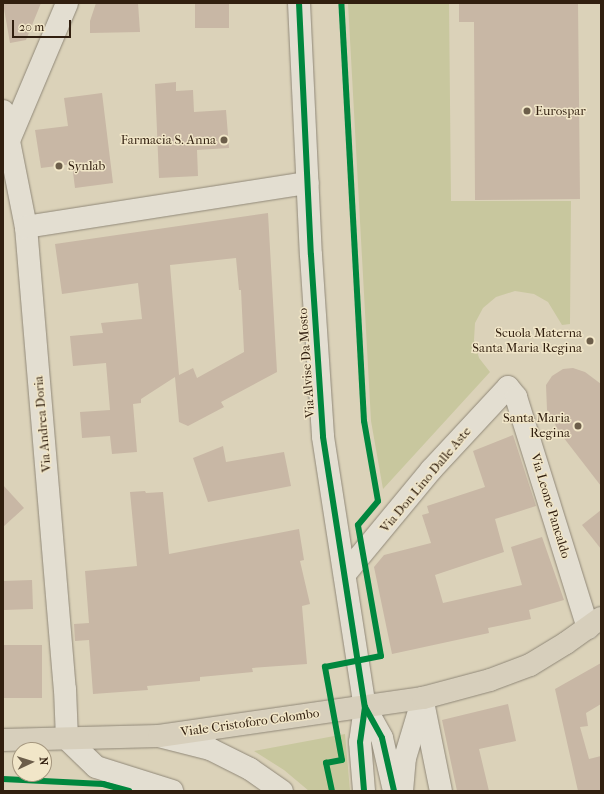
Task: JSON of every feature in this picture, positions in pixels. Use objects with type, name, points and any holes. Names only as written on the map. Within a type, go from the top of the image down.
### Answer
[{"type":"main road","name":"Via Leone Pancaldo","points":[[365,707],[423,698],[490,680],[530,665],[595,623]]},
{"type":"main road","name":"Viale Cristoforo Colombo","points":[[3,740],[159,736],[365,707]]},
{"type":"street","points":[[6,145],[68,3]]},
{"type":"street","name":"Via Alvise Da Mosto","points":[[297,7],[323,437],[365,707]]},
{"type":"street","name":"Via Andrea Doria","points":[[3,111],[6,145],[26,227],[64,681],[67,739]]},
{"type":"street","points":[[26,227],[308,183]]},
{"type":"street","name":"Via Don Lino Dalle Aste","points":[[345,574],[431,470],[508,387]]},
{"type":"street","name":"Via Leone Pancaldo","points":[[508,387],[516,397],[595,623]]},
{"type":"street","points":[[402,791],[405,758],[423,698]]},
{"type":"street","points":[[423,698],[441,791]]},
{"type":"street","points":[[364,791],[360,742],[365,707]]},
{"type":"street","points":[[365,707],[382,738],[394,791]]},
{"type":"street","name":"Viale Cristoforo Colombo","points":[[159,736],[210,749],[250,769],[282,791]]},
{"type":"street","points":[[67,739],[96,767],[172,791]]},
{"type":"green space","points":[[348,3],[449,3],[451,201],[571,201],[570,324],[562,325],[548,302],[534,294],[515,291],[496,297],[483,308],[475,323],[474,340],[479,358],[490,372],[383,489],[371,421]]},
{"type":"green space","points":[[345,734],[350,791],[309,791],[284,770],[254,751]]},
{"type":"building","points":[[3,3],[41,3],[26,40],[10,43]]},
{"type":"building","points":[[96,3],[138,3],[140,32],[90,33],[90,21]]},
{"type":"building","points":[[195,3],[229,3],[229,28],[195,28]]},
{"type":"building","name":"Eurospar","points":[[459,3],[578,3],[580,199],[475,200],[474,22],[459,22]]},
{"type":"building","points":[[176,82],[176,91],[193,90],[194,112],[226,110],[229,148],[197,150],[198,176],[159,178],[155,84]]},
{"type":"building","points":[[102,93],[113,183],[75,188],[72,164],[41,168],[35,130],[68,126],[64,98]]},
{"type":"building","points":[[268,213],[277,372],[221,402],[224,407],[188,426],[179,422],[175,377],[141,399],[141,403],[133,404],[137,452],[112,454],[110,436],[82,438],[80,412],[110,410],[106,363],[73,366],[70,336],[103,333],[101,323],[142,319],[138,283],[62,294],[55,244]],"holes":[[[236,258],[239,290],[241,290],[244,352],[197,378],[193,368],[179,375],[170,265]]]},
{"type":"building","name":"Santa Maria Regina","points":[[573,368],[585,372],[601,384],[601,486],[560,433],[547,410],[546,385],[552,376],[563,369]]},
{"type":"building","points":[[513,435],[536,506],[495,519],[504,552],[435,575],[443,603],[522,585],[511,547],[542,537],[564,600],[529,610],[531,619],[488,628],[489,633],[392,654],[374,567],[384,555],[431,543],[422,515],[429,513],[427,506],[485,487],[473,451]]},
{"type":"building","points":[[223,446],[226,462],[284,452],[291,486],[208,502],[193,458]]},
{"type":"building","points":[[3,485],[24,508],[3,527]]},
{"type":"building","points":[[145,491],[146,493],[163,492],[169,554],[299,529],[304,560],[300,561],[310,604],[302,606],[307,664],[252,668],[253,672],[200,677],[200,681],[147,686],[148,690],[93,694],[89,640],[75,641],[74,624],[89,623],[85,571],[137,566],[130,492]]},
{"type":"building","points":[[601,510],[601,549],[582,525]]},
{"type":"building","points":[[32,580],[33,609],[4,610],[3,581]]},
{"type":"building","points":[[3,645],[42,645],[42,698],[3,698]]},
{"type":"building","points":[[601,663],[601,704],[586,713],[588,726],[580,727],[589,759],[601,756],[601,791],[578,791],[555,689]]},
{"type":"building","points":[[508,704],[516,741],[479,749],[489,791],[457,791],[442,720]]},
{"type":"cycle path","points":[[299,3],[311,255],[323,437],[365,707],[360,742],[364,791]]},
{"type":"cycle path","points":[[332,791],[326,763],[342,760],[325,667],[381,656],[358,525],[378,501],[364,421],[341,3]]},
{"type":"cycle path","points":[[365,707],[382,738],[394,791]]},
{"type":"cycle path","points":[[3,779],[103,784],[129,791]]},
{"type":"place","name":"Eurospar","points":[[527,111]]},
{"type":"place","name":"Farmacia S. Anna","points":[[224,140]]},
{"type":"place","name":"Synlab","points":[[59,166]]},
{"type":"place","name":"Scuola Materna Santa Maria Regina","points":[[590,341]]},
{"type":"place","name":"Santa Maria Regina","points":[[578,426]]}]
